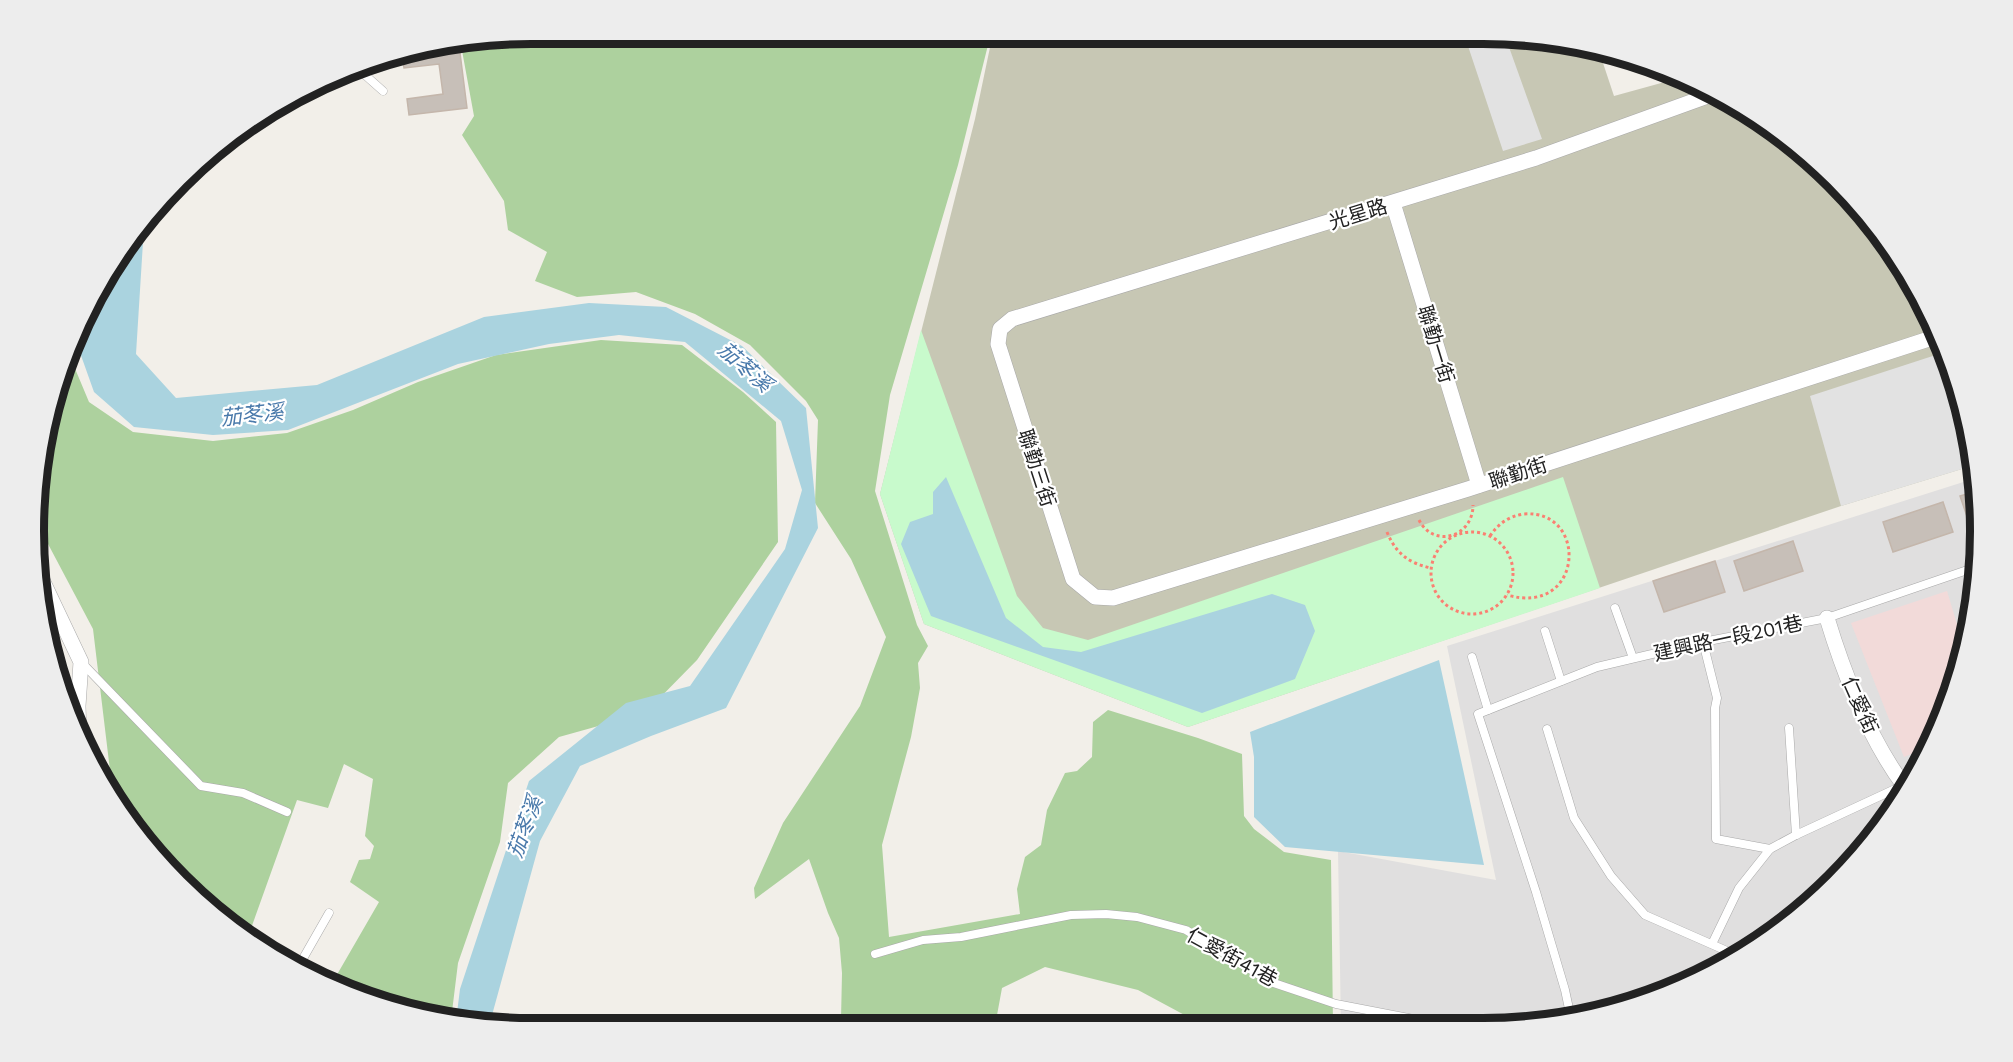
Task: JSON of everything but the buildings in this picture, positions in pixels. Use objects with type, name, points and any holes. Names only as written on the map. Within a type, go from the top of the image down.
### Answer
[{"type":"street","name":"光星路","points":[[1000,329],[1012,319],[1536,158],[1704,97]]},
{"type":"street","name":"聯勤一街","points":[[1393,203],[1474,487]]},
{"type":"street","name":"聯勤三街","points":[[1000,329],[998,344],[1072,579],[1095,597]]},
{"type":"street","name":"聯勤街","points":[[1095,597],[1113,598],[1415,506],[1930,339]]},
{"type":"street","points":[[48,592],[81,662],[78,711]]},
{"type":"street","name":"仁愛街","points":[[1827,618],[1838,655],[1877,744],[1901,779]]},
{"type":"lane","points":[[363,73],[383,91]]},
{"type":"lane","name":"建興路一段201巷","points":[[1569,1010],[1503,786],[1478,714],[1597,667],[1703,642],[1827,618],[1967,570]]},
{"type":"lane","points":[[1615,608],[1633,658]]},
{"type":"lane","points":[[1545,631],[1561,681]]},
{"type":"lane","points":[[1703,642],[1717,698],[1715,708],[1716,839],[1770,849]]},
{"type":"lane","points":[[1472,657],[1488,710]]},
{"type":"lane","points":[[81,662],[201,786],[243,793],[287,812]]},
{"type":"lane","points":[[1789,728],[1796,835]]},
{"type":"lane","points":[[1547,729],[1574,818],[1611,876],[1645,915],[1728,952]]},
{"type":"lane","points":[[1712,944],[1739,888],[1770,849],[1895,790]]},
{"type":"lane","points":[[302,961],[329,913]]},
{"type":"lane","name":"仁愛街41巷","points":[[875,954],[923,940],[961,937],[1071,915],[1137,916],[1186,930],[1271,982],[1336,1004],[1409,1018]]},
{"type":"path","points":[[1415,506],[1420,523],[1430,533],[1443,537],[1460,533],[1473,531],[1490,536],[1507,549],[1514,575],[1511,588],[1503,600],[1492,609],[1479,614],[1465,614],[1452,609],[1441,600],[1434,588],[1431,568],[1438,549],[1460,533],[1468,524],[1473,514],[1474,487]]},
{"type":"path","points":[[1490,536],[1505,520],[1517,515],[1531,514],[1545,517],[1556,525],[1565,535],[1570,548],[1570,562],[1566,575],[1557,587],[1546,595],[1532,599],[1507,595]]},
{"type":"path","points":[[1381,516],[1391,543],[1403,557],[1417,565],[1431,568]]},
{"type":"shaded area","points":[[991,44],[1514,45],[1546,48],[1602,59],[1614,96],[1669,81],[1726,109],[1779,144],[1827,186],[1869,234],[1904,287],[1932,344],[1953,405],[1965,468],[1841,506],[1188,727],[924,624],[880,494],[975,119]]},
{"type":"shaded area","points":[[1467,44],[1508,45],[1542,139],[1503,151]]},
{"type":"shaded area","points":[[1936,355],[1953,405],[1965,468],[1841,506],[1810,396]]},
{"type":"shaded area","points":[[1966,481],[1970,531],[1968,563],[1965,595],[1953,657],[1944,688],[1919,747],[1887,802],[1869,828],[1827,876],[1779,918],[1726,953],[1698,968],[1639,993],[1577,1009],[1514,1017],[1341,1018],[1338,851],[1496,880],[1447,646]]},
{"type":"shaded area","points":[[1947,591],[1959,631],[1944,688],[1916,752],[1904,757],[1851,623]]},
{"type":"green space","points":[[531,44],[988,44],[958,165],[890,395],[875,491],[917,625],[928,646],[918,663],[920,688],[911,737],[882,845],[889,937],[1020,914],[1017,889],[1025,857],[1041,845],[1047,810],[1065,773],[1077,771],[1092,757],[1093,722],[1108,710],[1242,754],[1244,816],[1254,829],[1284,852],[1331,860],[1333,1018],[1190,1018],[1138,990],[1045,967],[1002,988],[996,1018],[841,1018],[842,973],[839,938],[809,859],[755,899],[754,888],[783,823],[860,706],[886,637],[851,559],[815,503],[818,420],[806,401],[750,345],[695,314],[636,292],[577,297],[535,281],[547,252],[508,230],[504,201],[462,135],[474,116],[462,49],[467,48]]},
{"type":"green space","points":[[921,330],[1017,596],[1043,628],[1088,640],[1563,477],[1600,588],[1188,727],[924,624],[880,494]]},
{"type":"green space","points":[[601,340],[682,345],[743,392],[776,422],[778,542],[697,660],[645,713],[559,737],[508,783],[500,842],[458,963],[452,1012],[374,993],[336,977],[379,902],[350,882],[359,860],[370,859],[374,846],[365,836],[373,779],[344,764],[328,808],[297,800],[251,930],[186,876],[144,828],[111,778],[93,629],[44,537],[45,499],[53,436],[73,364],[89,402],[133,432],[213,441],[287,433],[353,410],[418,382],[496,355]]},
{"type":"water","name":"茄苳溪","points":[[143,235],[136,354],[176,398],[317,385],[484,317],[589,303],[666,307],[742,346],[806,408],[818,528],[726,708],[580,766],[540,841],[492,1016],[457,1012],[460,989],[529,781],[626,703],[690,686],[785,549],[802,490],[781,421],[685,342],[619,335],[549,344],[458,364],[288,430],[213,435],[134,427],[94,392],[79,349],[109,287]]},
{"type":"water","points":[[946,477],[1006,618],[1043,647],[1081,652],[1272,594],[1305,605],[1315,631],[1295,679],[1202,713],[931,616],[901,544],[910,522],[933,514],[933,492]]},
{"type":"water","points":[[1439,660],[1484,865],[1285,847],[1254,817],[1254,757],[1250,732]]}]
